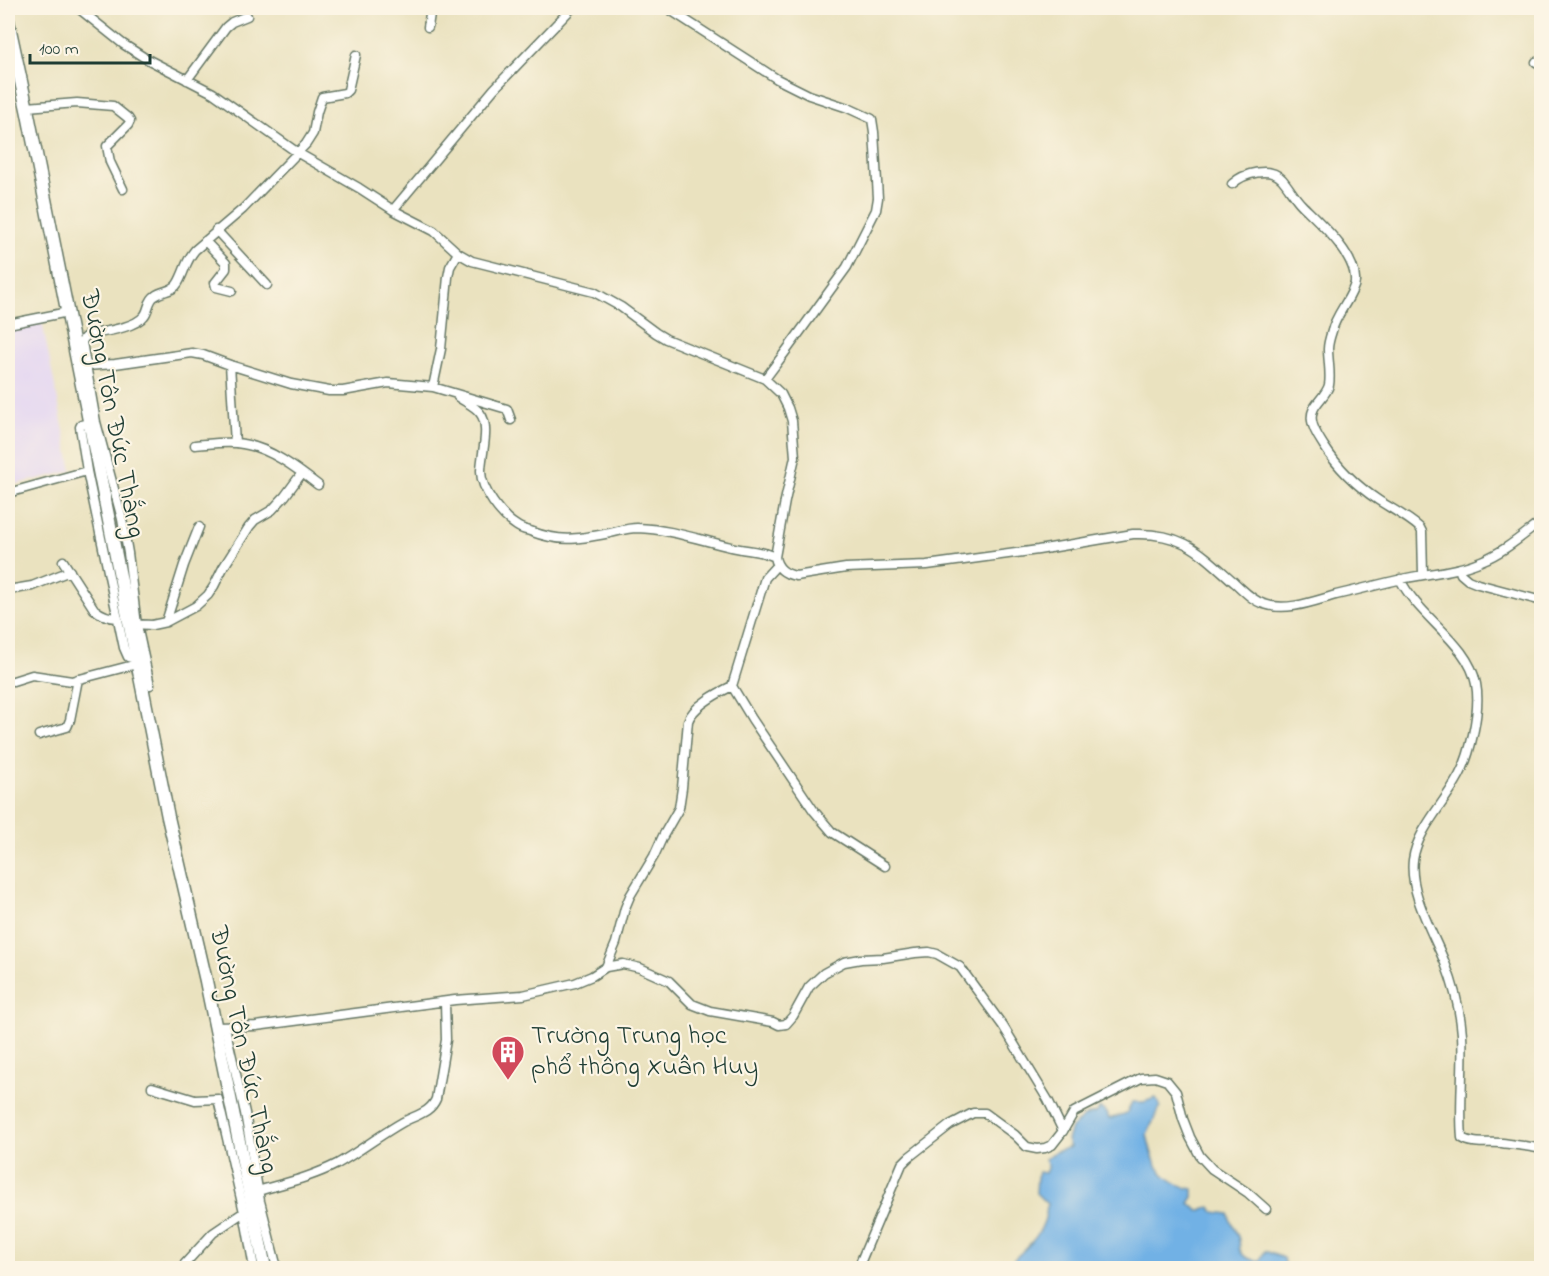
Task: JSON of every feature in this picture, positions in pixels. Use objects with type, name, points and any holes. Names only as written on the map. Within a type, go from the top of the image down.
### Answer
[{"type":"highway","name":"Đường Tôn Đức Thắng","points":[[8,21],[92,423],[128,622],[173,841],[220,1027],[249,1205],[264,1269]]},
{"type":"street","points":[[78,8],[123,44],[213,93],[298,153],[393,210],[434,231],[458,253],[472,261],[594,292],[608,298],[666,339],[765,379],[781,394],[792,421],[795,457],[785,501],[776,560],[765,578],[732,686],[689,716],[679,808],[630,896],[616,944],[606,967]]},
{"type":"street","points":[[428,27],[430,14],[434,8]]},
{"type":"street","points":[[393,210],[494,89],[572,8]]},
{"type":"street","points":[[667,8],[777,79],[809,95],[872,119],[878,198],[876,210],[847,267],[765,379]]},
{"type":"street","points":[[187,80],[226,27],[247,16]]},
{"type":"street","points":[[128,622],[128,553],[122,539],[122,519],[92,423],[82,342],[88,335],[138,322],[145,316],[155,296],[175,287],[180,281],[188,258],[216,230],[243,209],[298,153],[313,133],[322,97],[345,93],[348,90],[356,55]]},
{"type":"street","points":[[27,107],[77,104],[113,106],[128,118],[130,121],[128,125],[107,146],[110,162],[123,189]]},
{"type":"street","points":[[1232,184],[1238,178],[1251,174],[1267,172],[1280,177],[1301,204],[1334,237],[1346,253],[1355,273],[1355,283],[1333,326],[1328,346],[1329,383],[1326,392],[1317,402],[1312,422],[1315,432],[1338,467],[1376,498],[1420,528],[1423,574]]},
{"type":"street","points":[[216,230],[267,285]]},
{"type":"street","points":[[204,241],[222,257],[227,266],[215,283],[216,287],[232,291]]},
{"type":"street","points":[[433,387],[441,349],[448,277],[450,267],[458,253]]},
{"type":"street","points":[[8,324],[68,312]]},
{"type":"street","points":[[86,366],[192,353],[291,384],[329,391],[388,383],[433,387],[498,405],[507,409],[511,420]]},
{"type":"street","points":[[230,365],[235,443]]},
{"type":"street","points":[[452,393],[479,412],[484,420],[481,473],[486,489],[502,514],[518,526],[543,536],[565,540],[634,528],[686,535],[735,548],[766,553],[776,560],[784,572],[796,576],[846,568],[927,565],[1147,533],[1184,542],[1200,552],[1252,598],[1263,604],[1278,607],[1298,605],[1401,579],[1472,565],[1496,555],[1542,521]]},
{"type":"street","points":[[92,423],[81,425],[80,428],[87,471],[104,542],[150,685]]},
{"type":"street","points":[[195,445],[235,443],[262,449],[318,485]]},
{"type":"street","points":[[8,493],[87,471]]},
{"type":"street","points":[[63,561],[94,609],[101,615],[152,625],[166,622],[196,606],[207,595],[249,527],[255,520],[272,510],[302,473]]},
{"type":"street","points":[[166,622],[199,526]]},
{"type":"street","points":[[1459,569],[1468,580],[1478,584],[1542,601]]},
{"type":"street","points":[[8,590],[32,586],[70,572]]},
{"type":"street","points":[[1401,579],[1409,596],[1468,660],[1476,684],[1476,710],[1466,759],[1458,779],[1425,829],[1417,845],[1413,862],[1415,890],[1454,987],[1459,1010],[1462,1033],[1462,1138],[1472,1142],[1502,1143],[1542,1149]]},
{"type":"street","points":[[13,681],[32,675],[72,681],[136,662]]},
{"type":"street","points":[[39,735],[67,727],[78,680]]},
{"type":"street","points":[[732,686],[814,811],[832,832],[885,866]]},
{"type":"street","points":[[258,1191],[245,1113],[220,1027],[256,1026],[387,1008],[523,995],[585,980],[606,967],[623,964],[640,968],[669,981],[692,1004],[710,1011],[782,1025],[793,1016],[809,987],[824,973],[844,962],[861,958],[883,958],[915,953],[937,954],[960,967],[1003,1026],[1048,1100],[1063,1131]]},
{"type":"street","points":[[182,1269],[213,1233],[249,1205],[258,1191],[312,1175],[337,1164],[433,1106],[446,1040],[446,1002]]},
{"type":"street","points":[[858,1269],[902,1164],[950,1125],[974,1113],[985,1113],[1027,1147],[1045,1148],[1052,1145],[1074,1112],[1141,1078],[1155,1077],[1167,1081],[1176,1092],[1183,1119],[1200,1156],[1212,1169],[1248,1193],[1266,1209]]},
{"type":"street","points":[[152,1087],[195,1100],[218,1099],[249,1205],[277,1269]]},
{"type":"street","points":[[249,1205],[254,1269]]},
{"type":"shaded area","points":[[42,322],[72,471],[8,486],[8,328]]},
{"type":"water","points":[[1156,1098],[1160,1107],[1147,1134],[1152,1155],[1158,1167],[1171,1180],[1193,1189],[1193,1197],[1189,1203],[1199,1211],[1211,1207],[1214,1212],[1229,1214],[1238,1237],[1241,1253],[1246,1257],[1260,1260],[1265,1251],[1283,1258],[1286,1268],[1004,1268],[1039,1233],[1046,1215],[1047,1204],[1036,1193],[1037,1177],[1039,1172],[1045,1173],[1048,1166],[1045,1159],[1055,1152],[1070,1147],[1067,1140],[1071,1128],[1100,1108],[1107,1113],[1109,1119],[1127,1113],[1132,1102],[1144,1102]]},
{"type":"place","name":"Trường Trung học phổ thông Xuân Huy","points":[[508,1081]]}]
